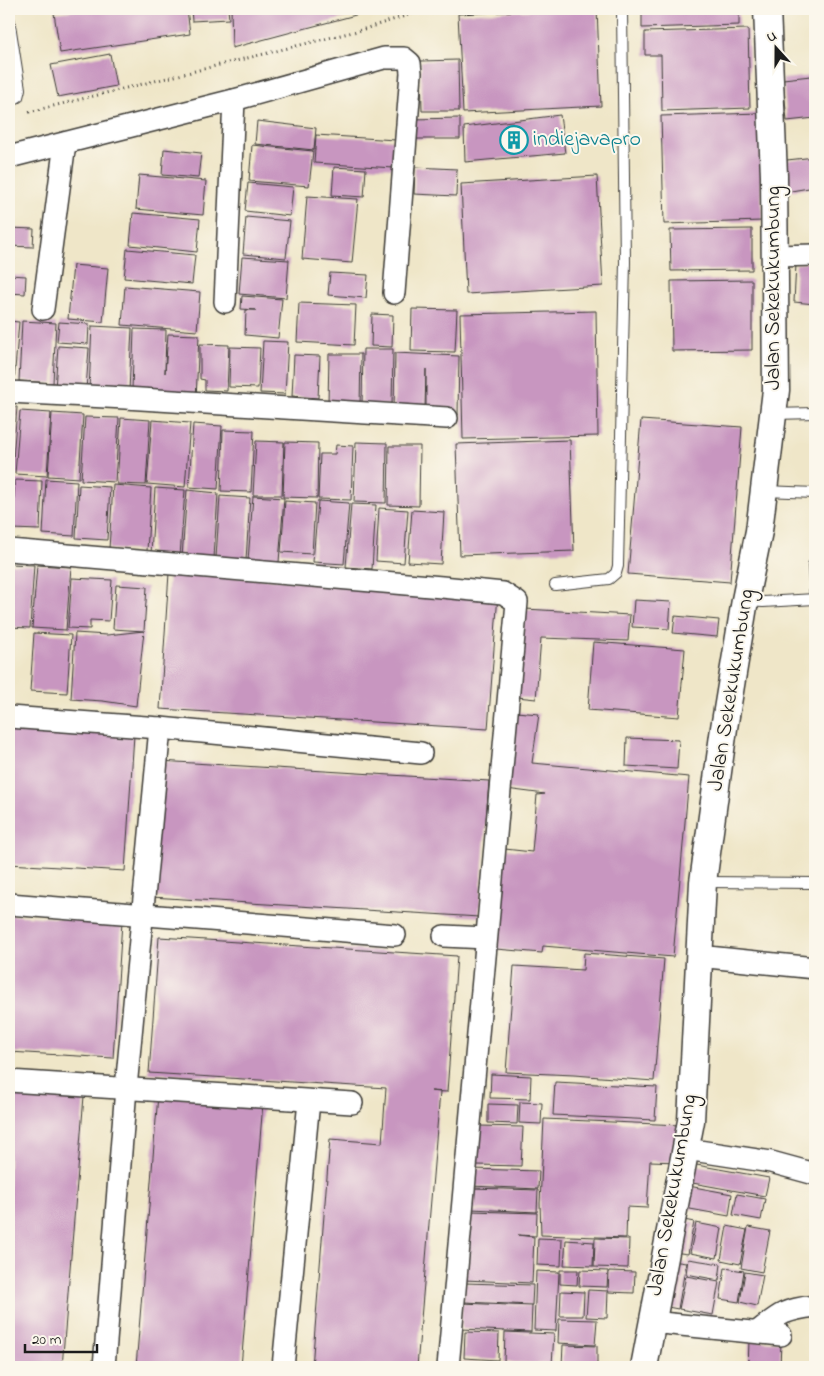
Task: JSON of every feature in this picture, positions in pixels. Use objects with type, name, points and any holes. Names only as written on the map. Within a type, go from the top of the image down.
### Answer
[{"type":"street","name":"Jalan Sekekukumbung","points":[[644,1367],[651,1322],[691,1121],[703,882],[724,728],[744,600],[764,491],[776,390],[774,176],[767,9]]},
{"type":"street","points":[[9,157],[234,100],[384,58],[404,58],[410,63],[411,73],[394,293]]},
{"type":"street","points":[[225,302],[234,100]]},
{"type":"street","points":[[43,309],[65,143]]},
{"type":"street","points":[[775,256],[815,255]]},
{"type":"street","points":[[9,392],[448,418]]},
{"type":"street","points":[[9,550],[503,593],[516,600],[518,605],[448,1367]]},
{"type":"street","points":[[9,717],[160,728],[421,753]]},
{"type":"street","points":[[104,1367],[126,1088],[160,728]]},
{"type":"street","points":[[9,904],[395,935]]},
{"type":"street","points":[[444,936],[486,938]]},
{"type":"street","points":[[698,956],[815,968]]},
{"type":"street","points":[[9,1080],[352,1103]]},
{"type":"street","points":[[283,1367],[309,1101]]},
{"type":"street","points":[[686,1149],[771,1162],[815,1174]]},
{"type":"street","points":[[757,1332],[781,1313],[794,1308],[815,1306]]},
{"type":"street","points":[[651,1322],[781,1335]]},
{"type":"lane","points":[[555,586],[609,579],[616,573],[618,566],[625,262],[622,9]]},
{"type":"lane","points":[[9,18],[20,89],[18,97],[9,102]]},
{"type":"lane","points":[[773,414],[815,413]]},
{"type":"lane","points":[[764,491],[815,493]]},
{"type":"lane","points":[[744,600],[763,602],[815,599],[813,565]]},
{"type":"lane","points":[[703,882],[815,883]]},
{"type":"path","points":[[27,112],[361,30],[427,9]]},
{"type":"building","points":[[87,9],[187,9],[190,34],[60,53],[54,13]]},
{"type":"building","points":[[191,9],[228,9],[229,19],[192,21]]},
{"type":"building","points":[[231,9],[378,9],[232,48]]},
{"type":"building","points":[[597,9],[601,106],[463,113],[458,14]]},
{"type":"building","points":[[642,9],[739,9],[739,25],[642,28]]},
{"type":"building","points":[[748,29],[750,108],[662,111],[661,55],[645,55],[645,32]]},
{"type":"building","points":[[110,54],[116,86],[58,97],[51,65]]},
{"type":"building","points":[[458,60],[459,111],[422,111],[421,61]]},
{"type":"building","points":[[811,76],[812,94],[815,95],[815,118],[787,121],[783,79]]},
{"type":"building","points":[[760,113],[762,221],[664,224],[661,116]]},
{"type":"building","name":"indiejavapro","points":[[560,115],[565,153],[465,162],[464,127]]},
{"type":"building","points":[[460,118],[460,139],[414,139],[413,119]]},
{"type":"building","points":[[257,121],[316,128],[314,150],[255,144]]},
{"type":"building","points":[[316,135],[396,140],[394,168],[314,163]]},
{"type":"building","points":[[252,145],[313,151],[309,186],[249,181]]},
{"type":"building","points":[[164,149],[201,153],[198,178],[162,175]]},
{"type":"building","points":[[815,157],[815,187],[785,192],[787,160]]},
{"type":"building","points":[[334,167],[366,169],[364,197],[332,195]]},
{"type":"building","points":[[415,167],[457,169],[456,196],[414,194]]},
{"type":"building","points":[[139,175],[206,181],[203,215],[136,209]]},
{"type":"building","points":[[597,176],[603,286],[466,294],[461,184]]},
{"type":"building","points":[[248,183],[293,187],[290,216],[245,211]]},
{"type":"building","points":[[307,196],[358,199],[352,263],[302,259]]},
{"type":"building","points":[[133,213],[200,219],[197,252],[130,245]]},
{"type":"building","points":[[246,217],[290,221],[286,258],[243,254]]},
{"type":"building","points":[[9,228],[34,229],[33,247],[9,246]]},
{"type":"building","points":[[752,229],[752,270],[671,271],[670,230]]},
{"type":"building","points":[[127,249],[195,255],[192,284],[124,278]]},
{"type":"building","points":[[242,257],[289,260],[286,298],[239,294]]},
{"type":"building","points":[[815,262],[815,304],[794,302],[796,264]]},
{"type":"building","points":[[73,265],[108,268],[103,322],[68,319]]},
{"type":"building","points":[[330,273],[368,275],[366,298],[328,295]]},
{"type":"building","points":[[9,275],[26,276],[25,294],[9,293]]},
{"type":"building","points":[[752,280],[752,350],[672,351],[671,281]]},
{"type":"building","points":[[125,286],[200,292],[197,331],[122,325]]},
{"type":"building","points":[[242,296],[282,299],[278,338],[245,335],[246,310],[256,310],[241,309]]},
{"type":"building","points":[[299,303],[356,305],[354,345],[297,342]]},
{"type":"building","points":[[412,309],[457,310],[455,352],[411,351]]},
{"type":"building","points":[[596,311],[598,436],[463,439],[460,314]]},
{"type":"building","points":[[372,314],[393,315],[392,347],[371,346]]},
{"type":"building","points":[[9,321],[19,322],[14,381],[9,381]]},
{"type":"building","points":[[22,321],[56,323],[53,383],[19,381]]},
{"type":"building","points":[[59,322],[89,324],[88,344],[57,342]]},
{"type":"building","points":[[92,326],[132,328],[129,391],[89,389]]},
{"type":"building","points":[[134,329],[166,330],[165,373],[168,334],[199,335],[196,399],[132,389]]},
{"type":"building","points":[[263,341],[288,342],[285,394],[260,393]]},
{"type":"building","points":[[200,344],[229,345],[227,391],[205,390],[205,380],[200,379]]},
{"type":"building","points":[[58,346],[89,348],[86,390],[55,389]]},
{"type":"building","points":[[230,347],[260,348],[258,388],[229,387]]},
{"type":"building","points":[[363,349],[393,349],[392,405],[362,405]]},
{"type":"building","points":[[395,353],[459,356],[458,415],[426,415],[426,369],[425,410],[394,410]]},
{"type":"building","points":[[329,354],[361,354],[360,405],[328,404]]},
{"type":"building","points":[[294,355],[320,356],[318,398],[292,396]]},
{"type":"building","points":[[9,406],[17,407],[12,473],[9,473]]},
{"type":"building","points":[[20,411],[51,413],[47,476],[15,474]]},
{"type":"building","points":[[52,413],[83,415],[79,478],[48,476]]},
{"type":"building","points":[[85,417],[119,418],[115,482],[81,480]]},
{"type":"building","points":[[121,418],[150,420],[146,485],[117,484]]},
{"type":"building","points":[[152,420],[190,423],[185,487],[147,484]]},
{"type":"building","points":[[641,420],[742,427],[730,582],[628,574]]},
{"type":"building","points":[[193,424],[222,426],[218,489],[189,487]]},
{"type":"building","points":[[223,430],[254,431],[251,492],[221,491]]},
{"type":"building","points":[[570,440],[574,551],[460,555],[456,444]]},
{"type":"building","points":[[256,441],[284,442],[282,495],[253,495]]},
{"type":"building","points":[[285,442],[318,443],[317,498],[283,497]]},
{"type":"building","points":[[356,442],[387,443],[386,503],[354,502]]},
{"type":"building","points":[[336,445],[353,446],[351,500],[318,499],[320,454],[335,454]]},
{"type":"building","points":[[389,446],[420,446],[419,506],[388,505]]},
{"type":"building","points":[[46,479],[77,481],[74,536],[43,534]]},
{"type":"building","points":[[15,480],[42,481],[40,530],[12,529]]},
{"type":"building","points":[[79,485],[110,487],[107,540],[76,538]]},
{"type":"building","points":[[113,485],[151,488],[147,551],[109,549]]},
{"type":"building","points":[[155,488],[185,490],[180,556],[151,554]]},
{"type":"building","points":[[187,490],[218,493],[214,558],[182,557]]},
{"type":"building","points":[[220,496],[250,498],[246,560],[216,558]]},
{"type":"building","points":[[253,496],[284,498],[279,562],[248,561]]},
{"type":"building","points":[[285,501],[315,503],[312,554],[281,552]]},
{"type":"building","points":[[318,501],[349,503],[344,564],[313,562]]},
{"type":"building","points":[[351,504],[376,505],[372,569],[346,567]]},
{"type":"building","points":[[379,508],[408,510],[404,563],[376,561]]},
{"type":"building","points":[[412,510],[444,512],[441,564],[408,562]]},
{"type":"building","points":[[9,564],[34,565],[30,628],[9,627]]},
{"type":"building","points":[[37,565],[71,567],[66,630],[32,628]]},
{"type":"building","points":[[169,573],[498,594],[488,729],[160,709]]},
{"type":"building","points":[[72,578],[112,580],[109,621],[90,620],[90,629],[68,628]]},
{"type":"building","points":[[116,585],[147,587],[144,631],[113,629]]},
{"type":"building","points":[[634,600],[671,602],[669,629],[632,627]]},
{"type":"building","points":[[525,609],[630,615],[628,641],[541,638],[536,699],[517,697]]},
{"type":"building","points":[[675,616],[719,620],[717,637],[673,633]]},
{"type":"building","points":[[144,631],[136,706],[71,699],[75,633],[107,635]]},
{"type":"building","points":[[34,633],[71,635],[67,693],[30,691]]},
{"type":"building","points":[[593,642],[685,649],[679,717],[588,710]]},
{"type":"building","points":[[516,712],[539,714],[532,763],[689,777],[673,957],[543,946],[542,953],[496,949],[505,849],[532,852],[537,795],[545,794],[506,789]]},
{"type":"building","points":[[9,727],[134,735],[125,871],[9,864]]},
{"type":"building","points":[[627,738],[679,740],[677,769],[626,766]]},
{"type":"building","points":[[160,761],[489,781],[479,917],[151,897]]},
{"type":"building","points":[[9,915],[122,922],[113,1058],[9,1052]]},
{"type":"building","points":[[159,937],[457,956],[447,1092],[431,1091],[440,1092],[417,1367],[312,1367],[330,1139],[382,1143],[386,1088],[149,1073]]},
{"type":"building","points":[[584,953],[664,959],[654,1081],[506,1072],[514,966],[583,970]]},
{"type":"building","points":[[491,1074],[531,1076],[530,1099],[490,1098]]},
{"type":"building","points":[[555,1082],[657,1087],[655,1120],[553,1115]]},
{"type":"building","points":[[9,1091],[84,1096],[62,1367],[9,1367]]},
{"type":"building","points":[[158,1095],[263,1103],[241,1367],[136,1367]]},
{"type":"building","points":[[520,1102],[542,1103],[541,1124],[519,1123]]},
{"type":"building","points":[[488,1104],[518,1105],[517,1124],[488,1123]]},
{"type":"building","points":[[544,1119],[680,1125],[678,1162],[650,1161],[647,1208],[627,1207],[626,1238],[541,1235],[540,1203]]},
{"type":"building","points":[[479,1126],[523,1127],[521,1166],[477,1165]]},
{"type":"building","points":[[691,1164],[769,1178],[765,1196],[687,1182]]},
{"type":"building","points":[[472,1169],[539,1171],[538,1189],[471,1186]]},
{"type":"building","points":[[683,1185],[732,1194],[729,1216],[679,1207]]},
{"type":"building","points":[[472,1188],[538,1190],[537,1212],[471,1209]]},
{"type":"building","points":[[737,1194],[765,1199],[761,1220],[733,1215]]},
{"type":"building","points":[[470,1211],[537,1213],[536,1236],[518,1235],[534,1237],[532,1283],[464,1280]]},
{"type":"building","points":[[679,1219],[694,1222],[688,1254],[673,1252]]},
{"type":"building","points":[[696,1223],[722,1228],[717,1258],[690,1253]]},
{"type":"building","points":[[727,1226],[747,1230],[740,1264],[721,1260]]},
{"type":"building","points":[[748,1227],[770,1231],[762,1272],[741,1268]]},
{"type":"building","points":[[538,1238],[562,1239],[561,1266],[537,1265]]},
{"type":"building","points":[[595,1238],[629,1239],[628,1268],[594,1267]]},
{"type":"building","points":[[566,1240],[594,1242],[593,1266],[564,1265]]},
{"type":"building","points":[[688,1259],[721,1264],[719,1280],[686,1274]]},
{"type":"building","points":[[665,1260],[686,1263],[678,1309],[657,1305]]},
{"type":"building","points":[[725,1268],[744,1271],[739,1302],[720,1299]]},
{"type":"building","points":[[560,1270],[578,1270],[577,1285],[560,1284]]},
{"type":"building","points":[[580,1270],[608,1271],[607,1287],[579,1286]]},
{"type":"building","points":[[536,1271],[559,1272],[556,1331],[534,1330]]},
{"type":"building","points":[[609,1271],[635,1272],[634,1293],[608,1292]]},
{"type":"building","points":[[745,1272],[763,1275],[757,1306],[740,1302]]},
{"type":"building","points":[[686,1276],[719,1282],[713,1315],[679,1309]]},
{"type":"building","points":[[465,1283],[533,1285],[532,1305],[464,1302]]},
{"type":"building","points":[[588,1290],[608,1291],[607,1318],[586,1317]]},
{"type":"building","points":[[561,1291],[584,1292],[583,1316],[560,1316]]},
{"type":"building","points":[[462,1303],[532,1306],[531,1332],[461,1329]]},
{"type":"building","points":[[559,1319],[597,1320],[595,1345],[558,1343]]},
{"type":"building","points":[[465,1332],[499,1333],[498,1360],[464,1358]]},
{"type":"building","points":[[505,1332],[554,1334],[552,1364],[504,1362]]},
{"type":"building","points":[[749,1341],[781,1342],[780,1367],[748,1367]]},
{"type":"building","points":[[563,1345],[597,1346],[597,1366],[562,1365]]},
{"type":"building","points":[[461,1363],[498,1364],[498,1367],[461,1367]]},
{"type":"place","name":"indiejavapro","points":[[514,140]]}]
